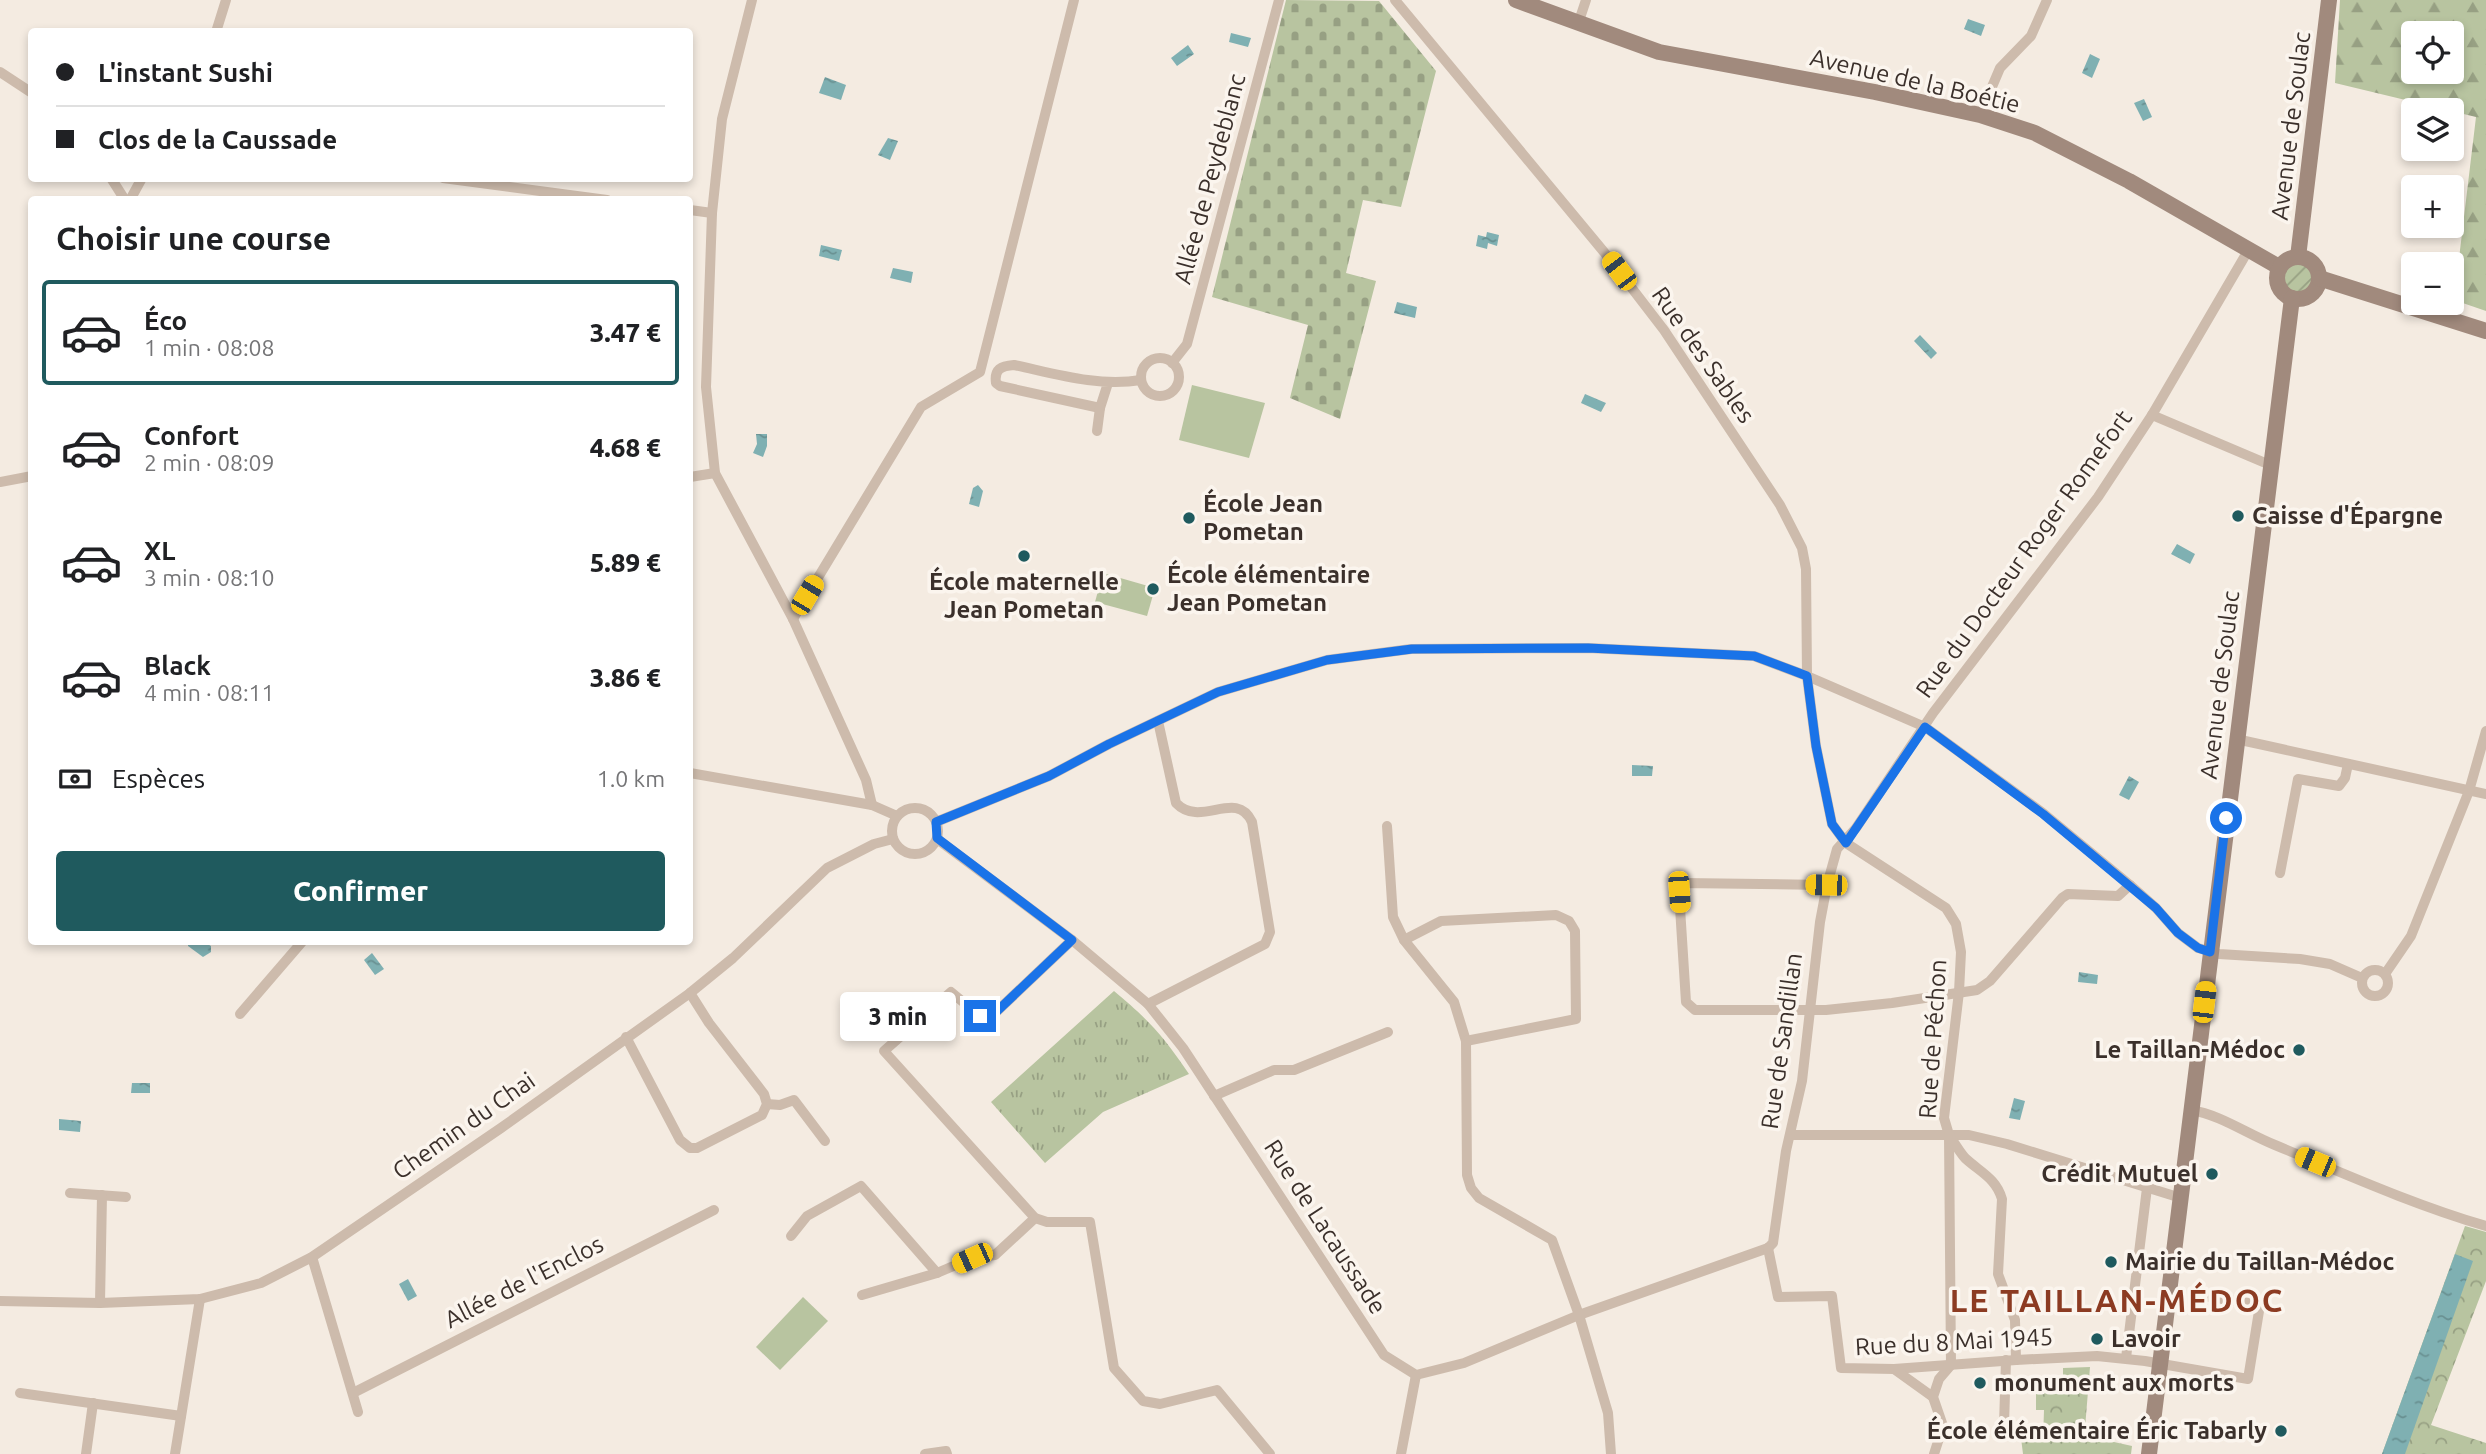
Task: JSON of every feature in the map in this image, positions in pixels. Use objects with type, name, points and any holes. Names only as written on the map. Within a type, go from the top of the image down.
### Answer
[{"type":"main road","name":"Avenue de la Boétie","points":[[1516,0],[1659,52],[1830,83],[1980,115],[2035,133],[2129,181],[2279,267]]},
{"type":"main road","name":"Avenue de Soulac","points":[[2298,257],[2329,0]]},
{"type":"main road","points":[[2298,257],[2314,263],[2319,278],[2312,293],[2305,298],[2292,298],[2283,293],[2278,284],[2279,267],[2286,260],[2298,257]]},
{"type":"main road","points":[[2319,278],[2486,331]]},
{"type":"main road","name":"Avenue de Soulac","points":[[2149,1454],[2292,298]]},
{"type":"street","points":[[217,28],[226,0]]},
{"type":"street","points":[[752,0],[722,119],[712,213],[706,387],[715,473],[793,619],[866,780],[872,805]]},
{"type":"street","points":[[793,619],[921,407],[979,372],[1074,0]]},
{"type":"street","name":"Allée de Peydeblanc","points":[[1171,363],[1187,344],[1279,0]]},
{"type":"street","name":"Rue des Sables","points":[[1395,0],[1604,252],[1664,330],[1780,505],[1802,548],[1806,569],[1807,676]]},
{"type":"street","points":[[1578,24],[1586,0]]},
{"type":"street","points":[[1980,115],[2000,68],[2031,36],[2046,0]]},
{"type":"street","points":[[0,72],[28,90]]},
{"type":"street","points":[[473,182],[577,196]]},
{"type":"street","points":[[693,210],[712,213]]},
{"type":"street","name":"Rue du Docteur Roger Romefort","points":[[1846,843],[1933,713],[2098,497],[2151,415],[2249,249]]},
{"type":"street","points":[[1164,358],[1171,363],[1179,377],[1176,387],[1170,393],[1160,396],[1147,391],[1141,380],[1143,366],[1152,359],[1164,358]]},
{"type":"street","points":[[1100,408],[1000,386],[996,383],[996,372],[1001,366],[1014,365],[1108,383],[1141,380]]},
{"type":"street","points":[[1097,431],[1100,408],[1108,383]]},
{"type":"street","points":[[2151,415],[2270,465]]},
{"type":"street","points":[[693,477],[715,473]]},
{"type":"street","points":[[0,482],[28,477]]},
{"type":"street","points":[[936,822],[1049,776],[1218,692],[1327,660],[1412,649],[1588,648],[1754,656],[1925,727],[2043,814],[2130,885],[2156,908],[2178,933],[2198,948],[2210,952],[2330,964],[2362,978]]},
{"type":"street","name":"Rue de Péchon","points":[[1807,676],[1816,746],[1832,824],[1846,843],[1946,908],[1960,936],[1959,992],[1944,1118],[1949,1135],[1951,1365]]},
{"type":"street","points":[[1148,1004],[1265,944],[1270,932],[1249,815],[1236,808],[1192,814],[1183,811],[1176,803],[1158,720]]},
{"type":"street","points":[[2362,978],[2363,990],[2368,995],[2380,995],[2388,986],[2385,974],[2411,936],[2469,792],[2486,731]]},
{"type":"street","points":[[2236,739],[2486,794]]},
{"type":"street","points":[[2280,873],[2298,779],[2339,786],[2345,778],[2348,764]]},
{"type":"street","points":[[693,774],[872,805],[897,816]]},
{"type":"street","points":[[910,808],[920,808],[932,815],[936,822],[937,838],[931,847],[915,854],[904,851],[893,839],[893,823],[897,816],[910,808]]},
{"type":"street","points":[[1387,826],[1393,917],[1404,940],[1454,1002],[1466,1041],[1467,1175],[1471,1188],[1479,1198],[1552,1240],[1579,1315],[1608,1413],[1611,1454]]},
{"type":"street","name":"Rue de Lacaussade","points":[[937,838],[1072,940],[1148,1004],[1183,1048],[1384,1355],[1416,1375]]},
{"type":"street","name":"Chemin du Chai","points":[[0,1301],[100,1303],[200,1299],[261,1283],[312,1257],[501,1128],[690,993],[733,958],[827,868],[874,844],[893,839]]},
{"type":"street","name":"Rue de Sandillan","points":[[1768,1248],[1773,1243],[1787,1151],[1802,1081],[1826,885],[1837,849],[1846,843]]},
{"type":"street","points":[[1826,885],[1683,883],[1679,892],[1686,1002],[1695,1010],[1810,1010],[1892,1003],[1978,990],[1990,981],[2062,898],[2068,894],[2118,896],[2130,885]]},
{"type":"street","points":[[1404,940],[1441,921],[1556,915],[1569,921],[1575,931],[1576,1019],[1466,1041]]},
{"type":"street","points":[[1072,940],[993,1015],[980,1016],[951,992],[884,1051],[1035,1217],[1047,1222],[1090,1222],[1114,1368],[1143,1401],[1160,1404],[1217,1390],[1270,1454]]},
{"type":"street","points":[[240,1014],[299,945]]},
{"type":"street","points":[[2362,978],[2372,970],[2385,974]]},
{"type":"street","points":[[626,1037],[680,1140],[690,1148],[697,1148],[762,1115],[767,1104],[764,1094],[709,1023],[690,993]]},
{"type":"street","points":[[1214,1096],[1274,1070],[1294,1070],[1388,1032]]},
{"type":"street","points":[[767,1104],[780,1105],[794,1100],[825,1140]]},
{"type":"street","points":[[2191,1110],[2210,1113],[2252,1136],[2382,1190],[2439,1212],[2486,1226]]},
{"type":"street","points":[[1791,1135],[1969,1135],[2007,1144],[2181,1198]]},
{"type":"street","points":[[1949,1135],[1964,1157],[1993,1180],[2002,1199],[1998,1273],[2015,1320],[2004,1425]]},
{"type":"street","points":[[791,1236],[807,1216],[861,1186],[937,1273]]},
{"type":"street","points":[[2126,1359],[2147,1188]]},
{"type":"street","points":[[70,1193],[127,1197]]},
{"type":"street","points":[[100,1303],[102,1195]]},
{"type":"street","name":"Allée de l'Enclos","points":[[353,1393],[714,1210]]},
{"type":"street","points":[[862,1295],[937,1273],[972,1258],[995,1255],[1035,1217]]},
{"type":"street","points":[[1401,1454],[1416,1375],[1464,1363],[1579,1315],[1768,1248]]},
{"type":"street","name":"Rue du 8 Mai 1945","points":[[1768,1248],[1778,1297],[1832,1296],[1841,1367],[1894,1369],[2096,1356],[2160,1363],[2248,1379],[2260,1305],[2198,1295]]},
{"type":"street","points":[[312,1257],[358,1412]]},
{"type":"street","points":[[175,1454],[200,1299]]},
{"type":"street","points":[[1933,1397],[1939,1379],[1951,1365]]},
{"type":"street","points":[[1894,1369],[1933,1397],[1943,1426],[1934,1454]]},
{"type":"street","points":[[20,1393],[181,1416]]},
{"type":"street","points":[[86,1454],[93,1403]]},
{"type":"street","points":[[925,1454],[946,1452]]},
{"type":"green space","points":[[1286,0],[1379,1],[1436,71],[1401,207],[1363,200],[1346,273],[1376,281],[1340,419],[1290,398],[1308,325],[1212,297]]},
{"type":"green space","points":[[2340,0],[2486,0],[2486,311],[2464,303],[2464,252],[2460,252],[2461,238],[2464,238],[2476,117],[2464,114],[2464,98],[2401,99],[2335,83]]},
{"type":"green space","points":[[2297,263],[2308,267],[2312,278],[2308,289],[2297,293],[2286,289],[2282,278],[2286,267]]},
{"type":"green space","points":[[1192,385],[1265,403],[1249,458],[1179,440]]},
{"type":"green space","points":[[1103,573],[1155,588],[1147,616],[1095,602]]},
{"type":"green space","points":[[1114,991],[1155,1030],[1189,1074],[1103,1112],[1045,1163],[991,1102]]},
{"type":"green space","points":[[2465,1226],[2486,1232],[2486,1281],[2431,1425],[2486,1443],[2486,1454],[2382,1454]]},
{"type":"green space","points":[[803,1297],[828,1321],[780,1370],[756,1347]]},
{"type":"green space","points":[[2090,1367],[2085,1428],[2114,1442],[2132,1446],[2131,1454],[2023,1454],[2021,1438],[2043,1440],[2044,1410],[2036,1410],[2036,1389],[2063,1389],[2063,1368]]},
{"type":"water","points":[[1968,19],[1985,25],[1981,36],[1964,29]]},
{"type":"water","points":[[1231,33],[1251,38],[1248,47],[1229,42]]},
{"type":"water","points":[[1188,45],[1194,54],[1177,66],[1171,58]]},
{"type":"water","points":[[2090,54],[2100,59],[2092,78],[2082,73]]},
{"type":"water","points":[[825,77],[846,85],[841,100],[819,93]]},
{"type":"water","points":[[2144,99],[2152,117],[2143,121],[2134,103]]},
{"type":"water","points":[[888,138],[898,141],[890,160],[878,155]]},
{"type":"water","points":[[1487,232],[1499,235],[1497,246],[1488,243],[1487,249],[1476,246],[1478,235],[1486,237]]},
{"type":"water","points":[[821,245],[842,250],[839,261],[819,256]]},
{"type":"water","points":[[893,268],[913,272],[911,283],[890,278]]},
{"type":"water","points":[[1397,302],[1417,307],[1415,318],[1394,313]]},
{"type":"water","points":[[1920,335],[1937,353],[1931,359],[1914,341]]},
{"type":"water","points":[[1585,394],[1606,403],[1601,412],[1581,403]]},
{"type":"water","points":[[756,434],[767,434],[763,457],[753,453],[757,444]]},
{"type":"water","points":[[978,485],[983,491],[979,507],[969,504],[973,488]]},
{"type":"water","points":[[2177,544],[2195,554],[2190,564],[2171,554]]},
{"type":"water","points":[[1632,765],[1653,766],[1652,776],[1632,776]]},
{"type":"water","points":[[2129,776],[2139,782],[2129,800],[2119,795]]},
{"type":"water","points":[[209,945],[211,952],[203,957],[188,946]]},
{"type":"water","points":[[372,953],[384,969],[375,975],[364,960]]},
{"type":"water","points":[[2079,972],[2098,975],[2097,984],[2078,982]]},
{"type":"water","points":[[132,1083],[150,1083],[150,1093],[131,1093]]},
{"type":"water","points":[[2014,1098],[2025,1101],[2020,1120],[2009,1118]]},
{"type":"water","points":[[59,1119],[81,1121],[80,1132],[59,1130]]},
{"type":"water","points":[[2455,1254],[2473,1261],[2405,1454],[2382,1454]]},
{"type":"water","points":[[408,1279],[417,1296],[408,1301],[399,1284]]},
{"type":"place","name":"Caisse d'Épargne","points":[[2238,516]]},
{"type":"place","name":"École Jean Pometan","points":[[1189,518]]},
{"type":"place","name":"École maternelle Jean Pometan","points":[[1024,556]]},
{"type":"place","name":"École élémentaire Jean Pometan","points":[[1153,589]]},
{"type":"place","name":"Le Taillan-Médoc","points":[[2299,1050]]},
{"type":"place","name":"Crédit Mutuel","points":[[2212,1174]]},
{"type":"place","name":"Mairie du Taillan-Médoc","points":[[2111,1262]]},
{"type":"place","name":"Lavoir","points":[[2097,1339]]},
{"type":"place","name":"monument aux morts","points":[[1980,1383]]},
{"type":"place","name":"École élémentaire Éric Tabarly","points":[[2281,1431]]},
{"type":"district","name":"LE TAILLAN-MÉDOC","points":[[2117,1301]]},
{"type":"route","points":[[980,1016],[993,1015],[1072,940],[937,838],[936,822],[1049,776],[1218,692],[1327,660],[1412,649],[1588,648],[1754,656],[1807,676],[1816,746],[1832,824],[1846,843],[1925,727],[2043,814],[2156,908],[2178,933],[2198,948],[2210,952],[2226,818]]}]
